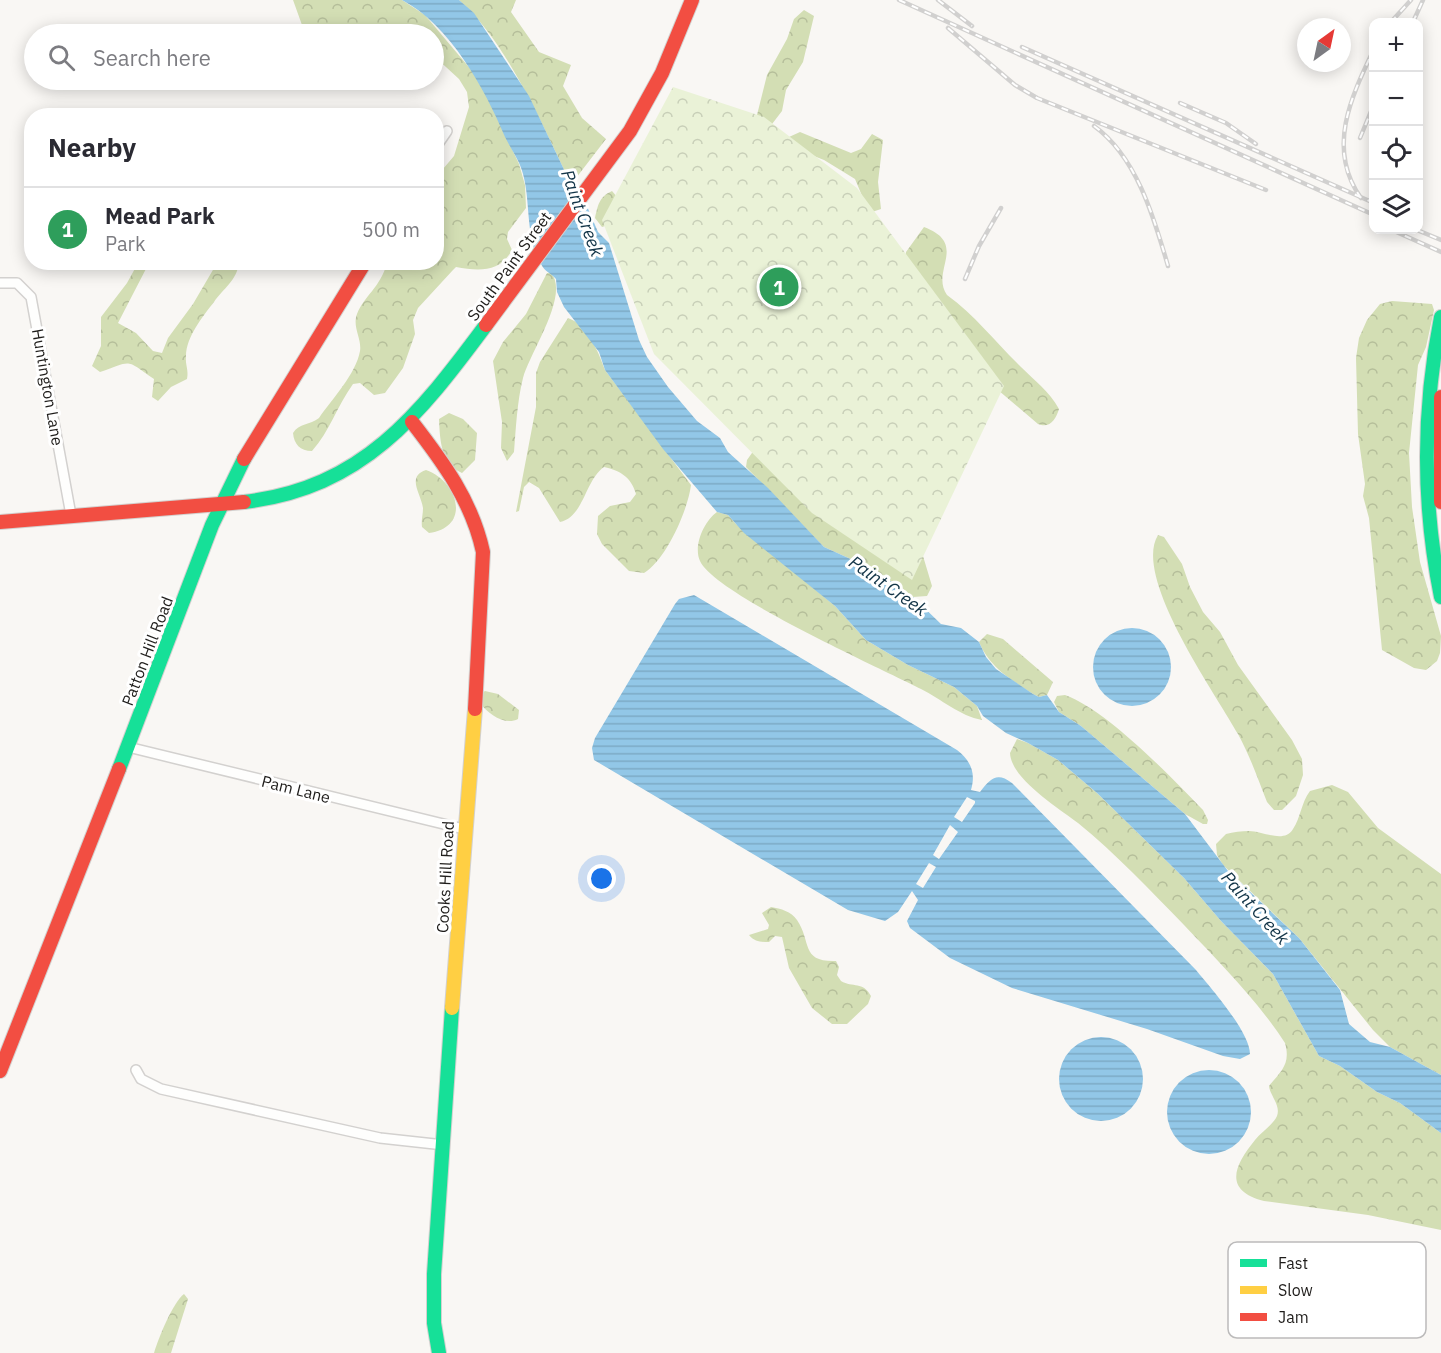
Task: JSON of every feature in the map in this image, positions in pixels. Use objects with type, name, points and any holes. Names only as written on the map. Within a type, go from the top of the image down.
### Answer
[{"type":"street","name":"South Paint Street","points":[[0,522],[249,502],[313,486],[366,458],[412,422],[630,131],[656,86],[692,0]]},
{"type":"street","points":[[444,135],[447,131]]},
{"type":"street","name":"Patton Hill Road","points":[[0,1071],[128,747],[212,525],[224,504],[236,473],[360,270]]},
{"type":"street","name":"Huntington Lane","points":[[0,283],[17,283],[31,297],[71,515]]},
{"type":"street","points":[[1441,317],[1425,426],[1424,458],[1426,511],[1441,597]]},
{"type":"street","points":[[1441,397],[1439,429],[1441,502]]},
{"type":"street","name":"Cooks Hill Road","points":[[412,422],[467,499],[481,535],[483,552],[478,681],[464,829],[433,1303],[435,1335],[440,1353]]},
{"type":"street","name":"Pam Lane","points":[[128,747],[464,829]]},
{"type":"street","points":[[136,1070],[141,1079],[161,1089],[380,1138],[444,1144]]},
{"type":"green space","points":[[293,0],[402,0],[425,15],[433,24],[302,24]]},
{"type":"green space","points":[[459,0],[516,0],[511,12],[539,52],[571,65],[563,86],[582,118],[606,139],[573,182],[571,178],[569,180],[535,109],[507,60],[476,17]]},
{"type":"green space","points":[[804,10],[814,16],[803,62],[786,90],[782,111],[769,128],[756,119],[767,75],[787,39],[794,19]]},
{"type":"green space","points":[[444,38],[473,72],[519,164],[525,185],[526,208],[508,232],[507,239],[512,250],[495,267],[472,269],[456,267],[418,308],[413,320],[415,334],[403,368],[385,393],[374,395],[360,383],[353,384],[324,435],[312,451],[304,450],[298,446],[293,433],[298,427],[319,418],[354,368],[360,351],[356,324],[357,314],[385,270],[444,270],[444,168],[454,156],[469,107],[467,92],[459,79],[444,65]]},
{"type":"green space","points":[[673,87],[764,117],[857,188],[1004,386],[912,580],[812,513],[654,354],[602,220]]},
{"type":"green space","points":[[800,132],[851,153],[861,149],[872,134],[883,140],[878,182],[881,209],[872,212],[865,203],[855,179],[824,160],[801,151],[789,137]]},
{"type":"green space","points":[[612,191],[618,198],[605,226],[602,227],[595,218],[597,209],[602,199]]},
{"type":"green space","points":[[924,227],[944,241],[947,250],[943,286],[947,295],[977,321],[1051,397],[1059,409],[1049,424],[1038,424],[972,368],[905,262],[906,252]]},
{"type":"green space","points":[[134,270],[145,270],[118,323],[136,333],[153,351],[162,353],[168,338],[193,304],[213,270],[238,270],[192,334],[187,349],[187,379],[171,387],[158,401],[152,397],[154,379],[138,368],[124,364],[100,372],[92,366],[101,346],[101,317]]},
{"type":"green space","points":[[547,273],[551,273],[556,283],[556,295],[547,324],[523,378],[514,452],[507,461],[501,448],[502,422],[493,361],[503,342],[526,314]]},
{"type":"green space","points":[[1392,301],[1432,304],[1434,310],[1426,347],[1418,365],[1409,453],[1412,507],[1420,562],[1441,636],[1437,661],[1426,670],[1414,668],[1382,650],[1369,518],[1363,496],[1365,484],[1358,434],[1356,358],[1359,338],[1367,320],[1380,304]]},
{"type":"green space","points":[[568,318],[581,326],[596,348],[605,370],[691,485],[675,534],[660,557],[644,573],[629,571],[602,544],[597,534],[598,516],[610,506],[630,502],[636,494],[628,479],[615,471],[604,467],[598,473],[579,506],[568,519],[560,522],[539,488],[529,482],[524,487],[519,511],[516,512],[536,407],[536,373],[540,362]]},
{"type":"green space","points":[[449,413],[463,419],[477,433],[475,460],[462,473],[449,463],[441,442],[439,419]]},
{"type":"green space","points":[[764,436],[920,546],[932,586],[927,596],[913,597],[875,570],[824,547],[746,467],[747,460]]},
{"type":"green space","points":[[426,470],[446,484],[456,503],[451,522],[443,529],[429,533],[422,527],[423,508],[416,486],[417,477]]},
{"type":"green space","points":[[717,512],[728,515],[835,606],[866,640],[908,665],[954,687],[977,706],[982,720],[958,711],[921,689],[766,611],[712,575],[700,561],[698,548],[704,528]]},
{"type":"green space","points":[[1158,535],[1164,537],[1182,564],[1190,587],[1203,612],[1220,632],[1238,665],[1292,740],[1302,759],[1303,775],[1296,796],[1282,810],[1274,810],[1267,802],[1242,742],[1196,665],[1166,606],[1156,578],[1153,554]]},
{"type":"green space","points":[[987,634],[1003,639],[1053,682],[1047,695],[1039,697],[1033,694],[995,666],[979,642]]},
{"type":"green space","points":[[485,691],[498,694],[519,710],[518,719],[502,720],[487,711],[480,703],[482,693]]},
{"type":"green space","points":[[1065,695],[1100,715],[1137,745],[1203,810],[1208,820],[1207,824],[1185,814],[1081,726],[1059,712],[1054,702],[1057,696]]},
{"type":"green space","points":[[1017,739],[1058,760],[1097,793],[1184,878],[1221,921],[1273,974],[1319,1056],[1340,1066],[1377,1092],[1400,1103],[1441,1133],[1441,1230],[1368,1215],[1264,1201],[1242,1190],[1236,1176],[1242,1159],[1255,1140],[1277,1116],[1278,1108],[1269,1086],[1286,1062],[1285,1043],[1237,982],[1146,886],[1092,835],[1037,792],[1018,773],[1012,763],[1010,753]]},
{"type":"green space","points":[[1332,785],[1348,792],[1378,828],[1441,874],[1441,1075],[1390,1047],[1373,1030],[1299,938],[1223,865],[1217,855],[1216,844],[1226,834],[1249,831],[1284,836],[1289,833],[1296,824],[1310,791]]},
{"type":"green space","points":[[771,907],[786,911],[795,917],[812,954],[817,958],[836,961],[839,967],[837,975],[841,981],[868,991],[871,996],[868,1004],[847,1024],[832,1024],[812,1008],[789,968],[782,937],[775,936],[769,942],[763,942],[749,935],[768,929],[769,925],[762,913]]},
{"type":"green space","points":[[184,1294],[188,1299],[171,1353],[154,1353],[171,1312]]},
{"type":"water","name":"Paint Creek","points":[[402,0],[459,0],[474,13],[529,96],[569,180],[586,204],[598,232],[609,243],[639,340],[647,357],[668,387],[697,421],[720,438],[728,452],[768,488],[824,547],[875,570],[913,597],[941,624],[961,628],[979,642],[986,657],[996,669],[1033,694],[1039,697],[1047,695],[1059,712],[1081,726],[1185,814],[1228,871],[1299,938],[1340,990],[1349,1024],[1370,1042],[1390,1047],[1441,1075],[1441,1133],[1400,1103],[1377,1092],[1340,1066],[1319,1056],[1273,974],[1221,921],[1184,878],[1097,793],[1058,760],[1006,733],[983,716],[977,706],[954,687],[908,665],[866,640],[835,606],[744,533],[728,515],[717,512],[663,449],[605,370],[599,352],[564,307],[557,292],[556,279],[546,271],[536,254],[530,231],[522,169],[518,160],[476,79],[444,35],[444,24],[435,24]]},
{"type":"water","points":[[694,595],[957,750],[966,758],[971,768],[973,778],[971,790],[980,792],[991,780],[998,777],[1012,783],[1196,970],[1237,1022],[1244,1034],[1250,1054],[1240,1059],[1223,1056],[1147,1029],[1012,988],[950,958],[910,928],[907,921],[918,900],[912,891],[898,912],[885,921],[848,910],[594,760],[592,748],[595,738],[679,599]],"holes":[[[967,797],[975,803],[962,822],[954,817]],[[950,825],[958,832],[939,859],[933,855]],[[929,863],[936,867],[923,888],[916,884]]]},
{"type":"water","points":[[1124,628],[1140,628],[1154,634],[1165,645],[1171,659],[1171,675],[1165,689],[1154,700],[1140,706],[1124,706],[1110,700],[1099,689],[1093,675],[1093,659],[1099,645],[1110,634]]},
{"type":"water","points":[[1101,1037],[1117,1040],[1131,1049],[1140,1063],[1143,1079],[1140,1095],[1131,1109],[1117,1118],[1101,1121],[1085,1118],[1071,1109],[1062,1095],[1059,1079],[1062,1063],[1071,1049],[1085,1040]]},
{"type":"water","points":[[1209,1070],[1225,1073],[1239,1082],[1248,1096],[1251,1112],[1248,1128],[1239,1142],[1225,1151],[1209,1154],[1193,1151],[1179,1142],[1170,1128],[1167,1112],[1170,1096],[1179,1082],[1193,1073]]},
{"type":"railway","points":[[899,0],[1369,213]]},
{"type":"railway","points":[[938,0],[972,26]]},
{"type":"railway","points":[[1395,18],[1411,0]]},
{"type":"railway","points":[[1415,18],[1423,0]]},
{"type":"railway","points":[[948,28],[1015,85],[1037,98],[1266,190]]},
{"type":"railway","points":[[1022,47],[1369,201]]},
{"type":"railway","points":[[1361,198],[1345,161],[1344,142],[1351,104],[1369,60]]},
{"type":"railway","points":[[1180,103],[1226,123],[1256,144]]},
{"type":"railway","points":[[1360,138],[1369,116]]},
{"type":"railway","points":[[1094,126],[1109,139],[1133,171],[1150,209],[1168,266]]},
{"type":"railway","points":[[965,279],[979,246],[1001,208]]},
{"type":"railway","points":[[1423,232],[1441,240]]},
{"type":"railway","points":[[1401,234],[1441,252]]},
{"type":"traffic: fast","points":[[1441,317],[1430,387],[1427,457],[1430,527],[1441,597]]},
{"type":"traffic: fast","points":[[244,502],[286,494],[323,481],[355,464],[411,417],[437,389],[486,325]]},
{"type":"traffic: fast","points":[[119,769],[212,525],[244,459]]},
{"type":"traffic: fast","points":[[439,1353],[434,1323],[434,1274],[452,1008]]},
{"type":"traffic: slow","points":[[452,1008],[475,709]]},
{"type":"traffic: jam","points":[[486,325],[630,131],[662,73],[692,0]]},
{"type":"traffic: jam","points":[[244,459],[360,270]]},
{"type":"traffic: jam","points":[[1441,397],[1441,502]]},
{"type":"traffic: jam","points":[[412,422],[435,452],[464,499],[483,552],[475,709]]},
{"type":"traffic: jam","points":[[0,522],[244,502]]},
{"type":"traffic: jam","points":[[0,1071],[119,769]]},
{"type":"place","name":"Mead Park","points":[[779,287]]}]
